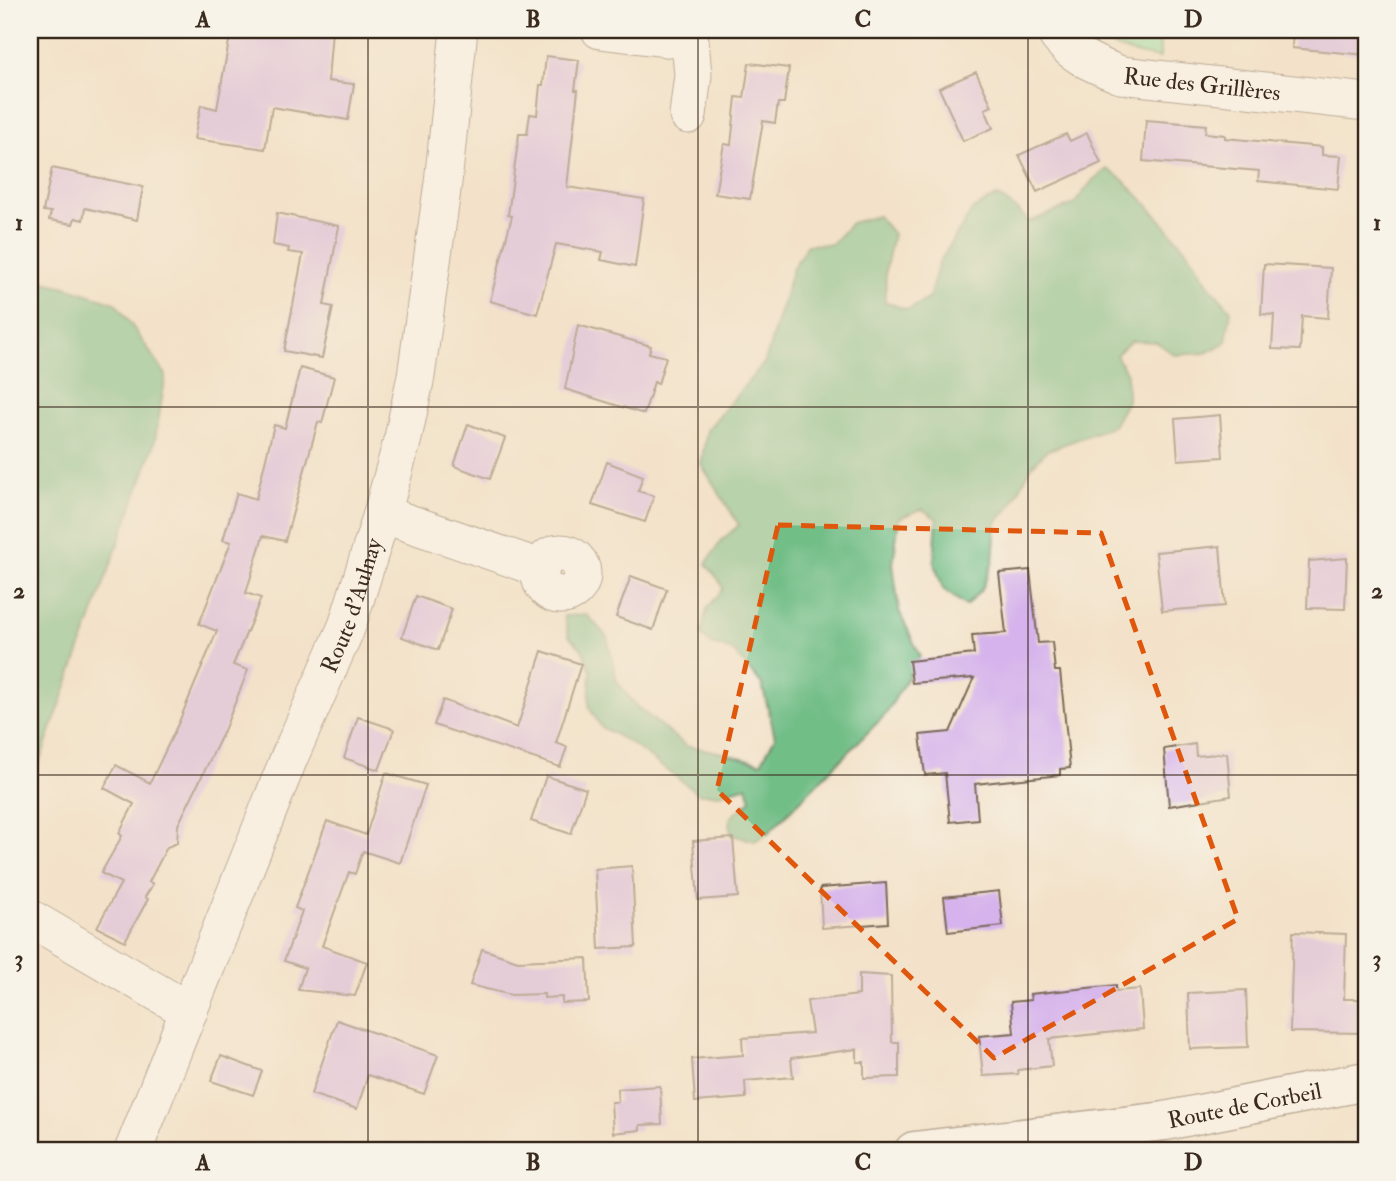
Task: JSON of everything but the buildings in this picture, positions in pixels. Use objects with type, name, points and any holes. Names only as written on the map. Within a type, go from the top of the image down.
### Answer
[{"type":"main road","name":"Route de Corbeil","points":[[914,1151],[1165,1121],[1366,1081]]},
{"type":"street","name":"Route d'Aulnay","points":[[133,1151],[289,758],[347,626],[382,514],[403,438],[416,376],[443,183],[459,30]]},
{"type":"street","points":[[600,30],[690,41],[694,75],[688,115]]},
{"type":"street","name":"Rue des Grillères","points":[[1054,30],[1061,41],[1088,61],[1121,75],[1366,102]]},
{"type":"street","points":[[382,514],[540,568]]},
{"type":"street","points":[[30,918],[189,1011]]},
{"type":"highlighted area","points":[[778,525],[1101,533],[1238,919],[994,1058],[717,790]]},
{"type":"green space","points":[[1085,30],[1159,30],[1160,58],[1120,49]]},
{"type":"green space","points":[[1107,169],[1123,180],[1145,202],[1189,253],[1209,285],[1231,310],[1226,342],[1206,353],[1175,355],[1156,342],[1131,341],[1116,355],[1127,374],[1127,401],[1113,426],[1046,451],[1031,467],[1011,506],[996,523],[993,562],[982,589],[966,606],[943,589],[934,562],[937,519],[922,509],[899,518],[893,564],[899,611],[920,656],[886,714],[769,832],[755,841],[731,835],[730,818],[751,800],[747,786],[720,794],[699,794],[629,742],[601,727],[589,707],[591,671],[582,649],[569,636],[564,616],[587,615],[607,637],[617,681],[637,707],[686,746],[761,763],[775,737],[762,684],[733,651],[712,644],[701,635],[707,609],[723,589],[706,564],[722,540],[739,525],[701,464],[707,430],[765,362],[793,268],[807,245],[832,244],[851,223],[878,216],[893,234],[886,268],[885,302],[908,310],[929,298],[939,263],[973,209],[997,196],[1029,222],[1074,204],[1093,180]]},
{"type":"green space","points":[[30,279],[116,303],[166,375],[154,445],[30,788]]}]
